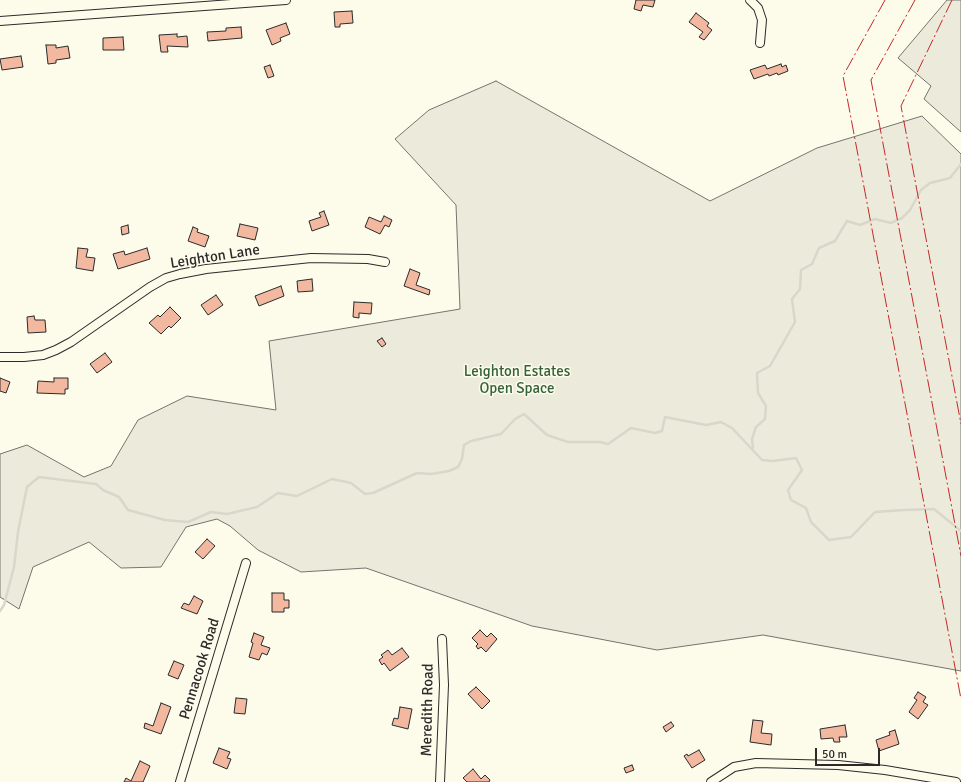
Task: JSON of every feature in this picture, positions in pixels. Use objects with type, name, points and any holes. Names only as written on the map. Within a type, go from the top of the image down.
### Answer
[{"type":"street","points":[[0,21],[286,0]]},
{"type":"street","points":[[750,0],[758,8],[762,20],[760,43]]},
{"type":"street","name":"Leighton Lane","points":[[0,357],[43,355],[56,350],[71,342],[150,286],[166,278],[180,274],[206,269],[311,258],[368,259],[385,262]]},
{"type":"street","name":"Pennacook Road","points":[[180,782],[246,564]]},
{"type":"street","name":"Meredith Road","points":[[440,782],[444,685],[442,639]]},
{"type":"street","points":[[711,782],[734,767],[742,764],[756,763],[846,766],[885,770],[956,782]]},
{"type":"green space","points":[[947,0],[961,0],[961,132],[924,99],[931,86],[898,58]]},
{"type":"green space","name":"Leighton Estates Open Space","points":[[496,81],[710,201],[817,148],[922,116],[961,154],[961,671],[763,635],[657,650],[532,626],[366,568],[301,572],[258,550],[230,526],[217,519],[186,527],[161,567],[121,568],[89,542],[33,567],[19,609],[0,597],[0,454],[27,445],[84,477],[111,466],[138,420],[187,396],[276,410],[269,341],[460,309],[456,205],[395,139],[429,110]]},
{"type":"building","points":[[636,0],[655,0],[653,7],[643,5],[641,11],[634,9]]},
{"type":"building","points":[[352,11],[353,23],[340,24],[340,27],[335,27],[334,12]]},
{"type":"building","points":[[696,13],[709,23],[707,26],[712,30],[704,40],[699,37],[703,32],[689,22]]},
{"type":"building","points":[[286,23],[290,34],[280,38],[281,41],[272,45],[266,30]]},
{"type":"building","points":[[241,27],[242,38],[208,41],[207,32],[226,31],[226,28]]},
{"type":"building","points":[[177,34],[177,37],[187,36],[188,47],[167,46],[168,52],[161,52],[159,35]]},
{"type":"building","points":[[123,37],[124,50],[103,50],[103,38]]},
{"type":"building","points":[[46,45],[56,45],[56,48],[68,46],[70,58],[56,60],[56,63],[48,64]]},
{"type":"building","points":[[21,56],[23,67],[2,70],[0,59]]},
{"type":"building","points":[[781,64],[782,67],[786,65],[788,71],[778,75],[777,73],[769,76],[768,74],[754,79],[750,70],[765,65],[767,69]]},
{"type":"building","points":[[270,65],[274,76],[268,78],[264,67]]},
{"type":"building","points":[[324,211],[329,225],[312,231],[309,221],[321,217],[319,213]]},
{"type":"building","points":[[384,216],[392,220],[389,227],[385,225],[380,234],[365,227],[369,217],[381,222]]},
{"type":"building","points":[[240,224],[258,228],[255,240],[237,236]]},
{"type":"building","points":[[128,225],[129,233],[122,235],[121,227]]},
{"type":"building","points":[[193,227],[198,229],[197,232],[209,236],[205,247],[188,241]]},
{"type":"building","points":[[78,248],[88,249],[86,257],[95,258],[93,271],[76,268]]},
{"type":"building","points":[[147,248],[150,259],[118,269],[113,254],[124,251],[125,255]]},
{"type":"building","points":[[410,269],[420,273],[416,285],[430,290],[429,295],[404,286]]},
{"type":"building","points":[[312,279],[313,291],[298,292],[297,281]]},
{"type":"building","points":[[281,286],[284,296],[259,306],[255,296]]},
{"type":"building","points":[[216,295],[223,305],[208,315],[201,305]]},
{"type":"building","points":[[354,302],[372,303],[371,314],[359,313],[359,318],[353,317]]},
{"type":"building","points":[[170,307],[181,318],[171,328],[169,326],[161,334],[149,323],[158,315],[160,317]]},
{"type":"building","points":[[34,316],[35,320],[45,320],[46,332],[28,333],[27,317]]},
{"type":"building","points":[[382,338],[386,344],[382,347],[377,341]]},
{"type":"building","points":[[105,353],[112,362],[97,373],[90,364]]},
{"type":"building","points":[[0,378],[10,382],[6,393],[0,391]]},
{"type":"building","points":[[54,378],[68,378],[68,389],[65,389],[65,394],[37,393],[38,381],[54,382]]},
{"type":"building","points":[[207,539],[215,546],[203,559],[195,552]]},
{"type":"building","points":[[272,593],[284,593],[284,600],[289,600],[289,608],[284,608],[284,612],[272,612]]},
{"type":"building","points":[[194,596],[203,601],[197,614],[181,608],[184,603],[189,605]]},
{"type":"building","points":[[480,630],[487,637],[491,633],[497,639],[486,652],[481,647],[478,649],[476,646],[478,644],[472,638]]},
{"type":"building","points":[[254,633],[264,637],[261,645],[270,648],[267,655],[262,653],[259,660],[249,657]]},
{"type":"building","points":[[402,648],[409,657],[390,671],[384,663],[382,665],[379,660],[383,657],[381,655],[388,650],[392,655]]},
{"type":"building","points":[[174,661],[184,665],[178,679],[168,675]]},
{"type":"building","points":[[476,687],[490,701],[482,709],[468,694]]},
{"type":"building","points":[[918,692],[926,697],[923,702],[928,705],[918,719],[909,712],[917,700],[914,698]]},
{"type":"building","points":[[236,698],[247,699],[245,714],[234,713]]},
{"type":"building","points":[[161,703],[171,707],[161,734],[144,728],[145,723],[153,726]]},
{"type":"building","points":[[400,707],[412,709],[408,729],[392,725],[394,718],[398,719]]},
{"type":"building","points":[[753,720],[763,721],[761,733],[772,734],[771,745],[750,742]]},
{"type":"building","points":[[671,722],[674,726],[666,732],[663,727]]},
{"type":"building","points":[[845,725],[847,737],[839,737],[840,742],[834,742],[833,738],[821,739],[820,729]]},
{"type":"building","points":[[895,730],[899,744],[879,751],[876,740],[890,735],[889,732]]},
{"type":"building","points":[[219,748],[230,752],[227,758],[231,759],[227,769],[213,763]]},
{"type":"building","points":[[699,750],[705,760],[692,768],[684,756],[687,754],[688,756]]},
{"type":"building","points":[[140,761],[150,766],[143,782],[124,782],[126,778],[131,781]]},
{"type":"building","points":[[632,765],[634,770],[626,773],[624,768]]},
{"type":"building","points":[[473,769],[481,779],[485,775],[490,780],[489,782],[467,782],[463,778]]},
{"type":"waterway","points":[[753,448],[752,439],[756,427],[765,419],[766,406],[758,393],[757,373],[770,366],[795,322],[792,299],[800,289],[801,270],[812,264],[819,248],[835,241],[847,221],[860,225],[875,219],[891,223],[902,218],[910,210],[921,190],[930,183],[950,178],[961,164]]},
{"type":"waterway","points":[[0,611],[4,605],[14,567],[18,532],[27,487],[39,477],[96,484],[103,490],[119,497],[128,510],[165,520],[188,522],[211,512],[227,514],[257,507],[278,493],[297,496],[332,479],[351,483],[365,494],[373,493],[417,473],[431,474],[449,471],[458,467],[462,459],[464,445],[471,441],[501,434],[515,419],[524,414],[547,435],[568,442],[600,442],[608,444],[631,428],[655,433],[662,431],[665,417],[706,425],[721,422],[732,428],[762,460],[773,461],[796,458],[802,470],[788,490],[791,500],[806,508],[811,522],[829,540],[851,537],[875,512],[904,510],[934,509],[961,531]]},
{"type":"power","points":[[885,0],[843,76],[961,699]]},
{"type":"power","points":[[915,0],[871,80],[961,556]]},
{"type":"power","points":[[952,0],[901,106],[961,424]]}]
